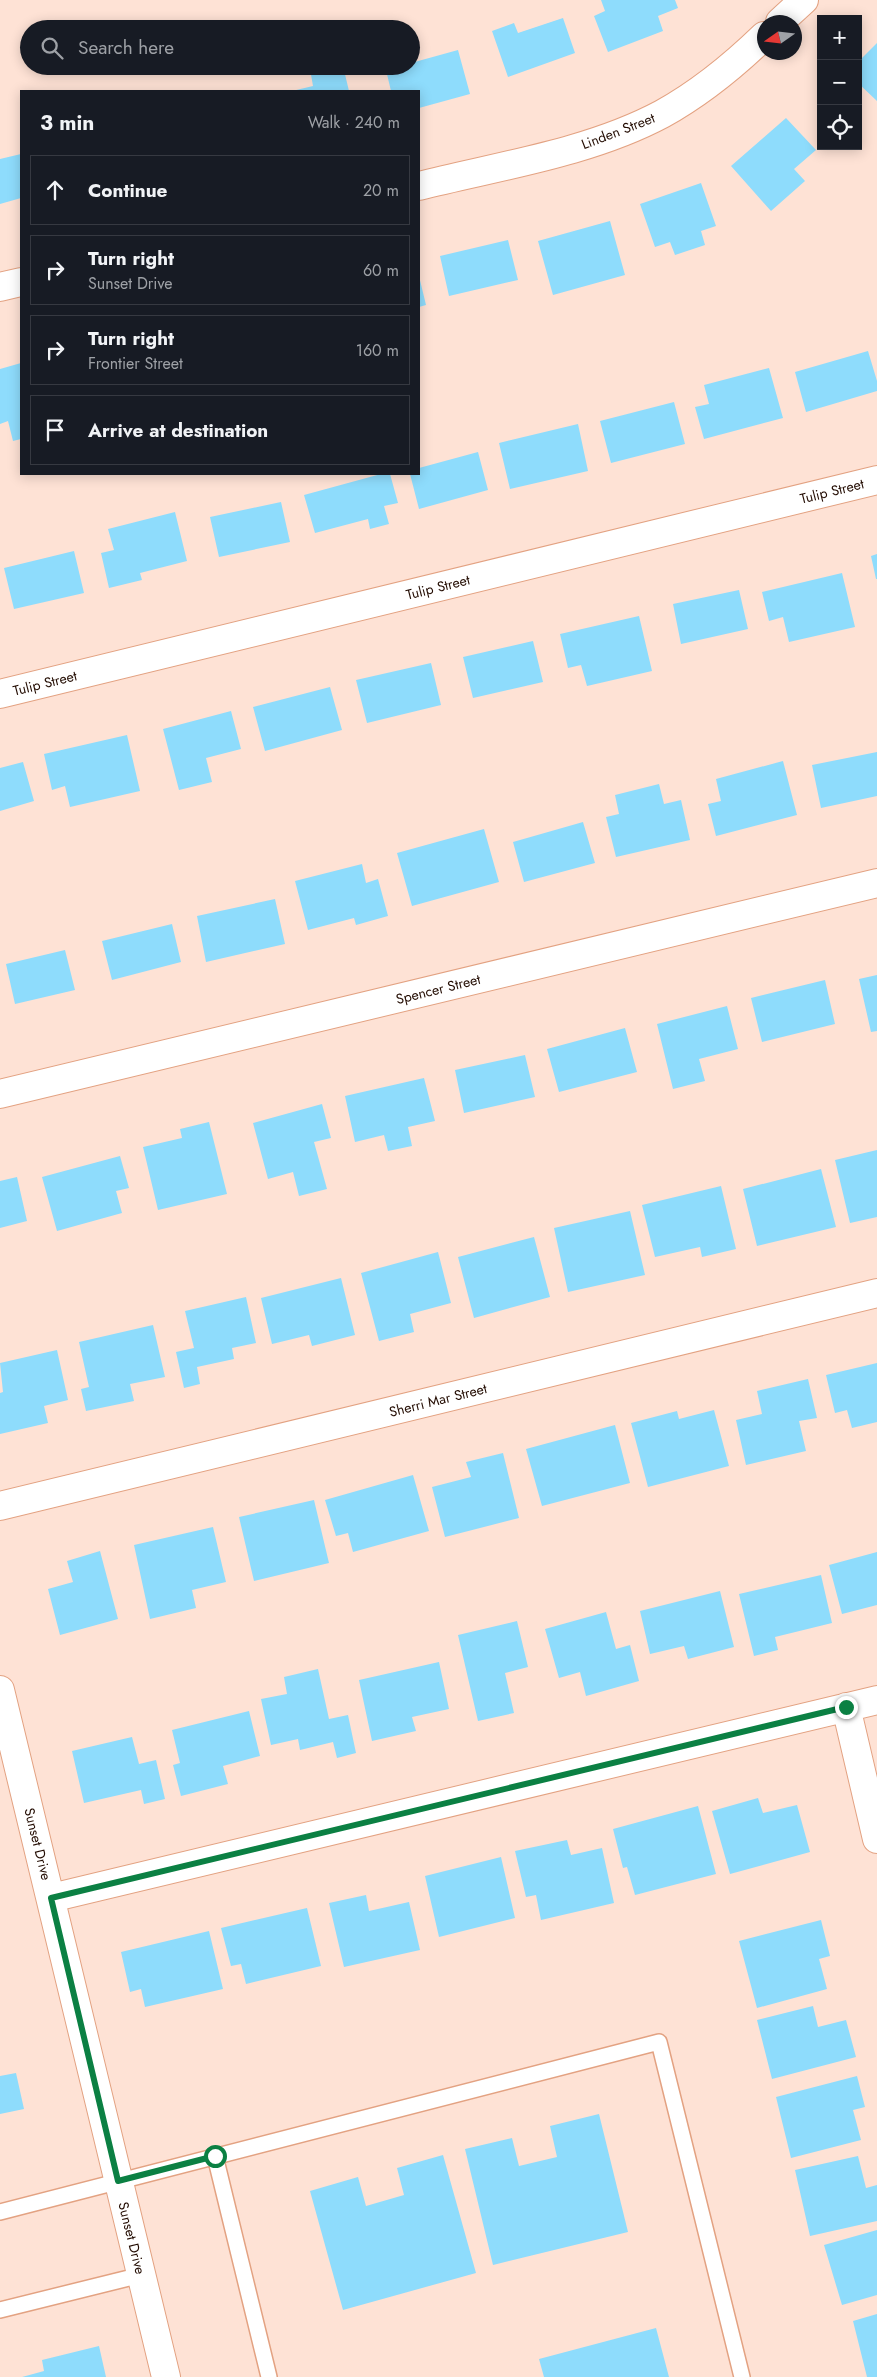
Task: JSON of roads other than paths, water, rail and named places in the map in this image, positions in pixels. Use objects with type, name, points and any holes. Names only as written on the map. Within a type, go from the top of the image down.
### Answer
[{"type":"street","points":[[788,15],[804,0]]},
{"type":"street","name":"Linden Street","points":[[420,186],[591,144],[662,114],[726,72],[757,43]]},
{"type":"street","points":[[0,287],[20,282]]},
{"type":"street","name":"Tulip Street","points":[[0,694],[877,480]]},
{"type":"street","name":"Spencer Street","points":[[0,1094],[877,883]]},
{"type":"street","name":"Sherri Mar Street","points":[[0,1506],[877,1294]]},
{"type":"street","name":"Sunset Drive","points":[[0,1690],[166,2377]]},
{"type":"street","points":[[51,1898],[877,1700]]},
{"type":"street","points":[[846,1707],[877,1839]]},
{"type":"lane","points":[[0,2212],[659,2042],[742,2377]]},
{"type":"lane","points":[[215,2156],[269,2377]]},
{"type":"lane","points":[[0,2310],[141,2275]]}]
